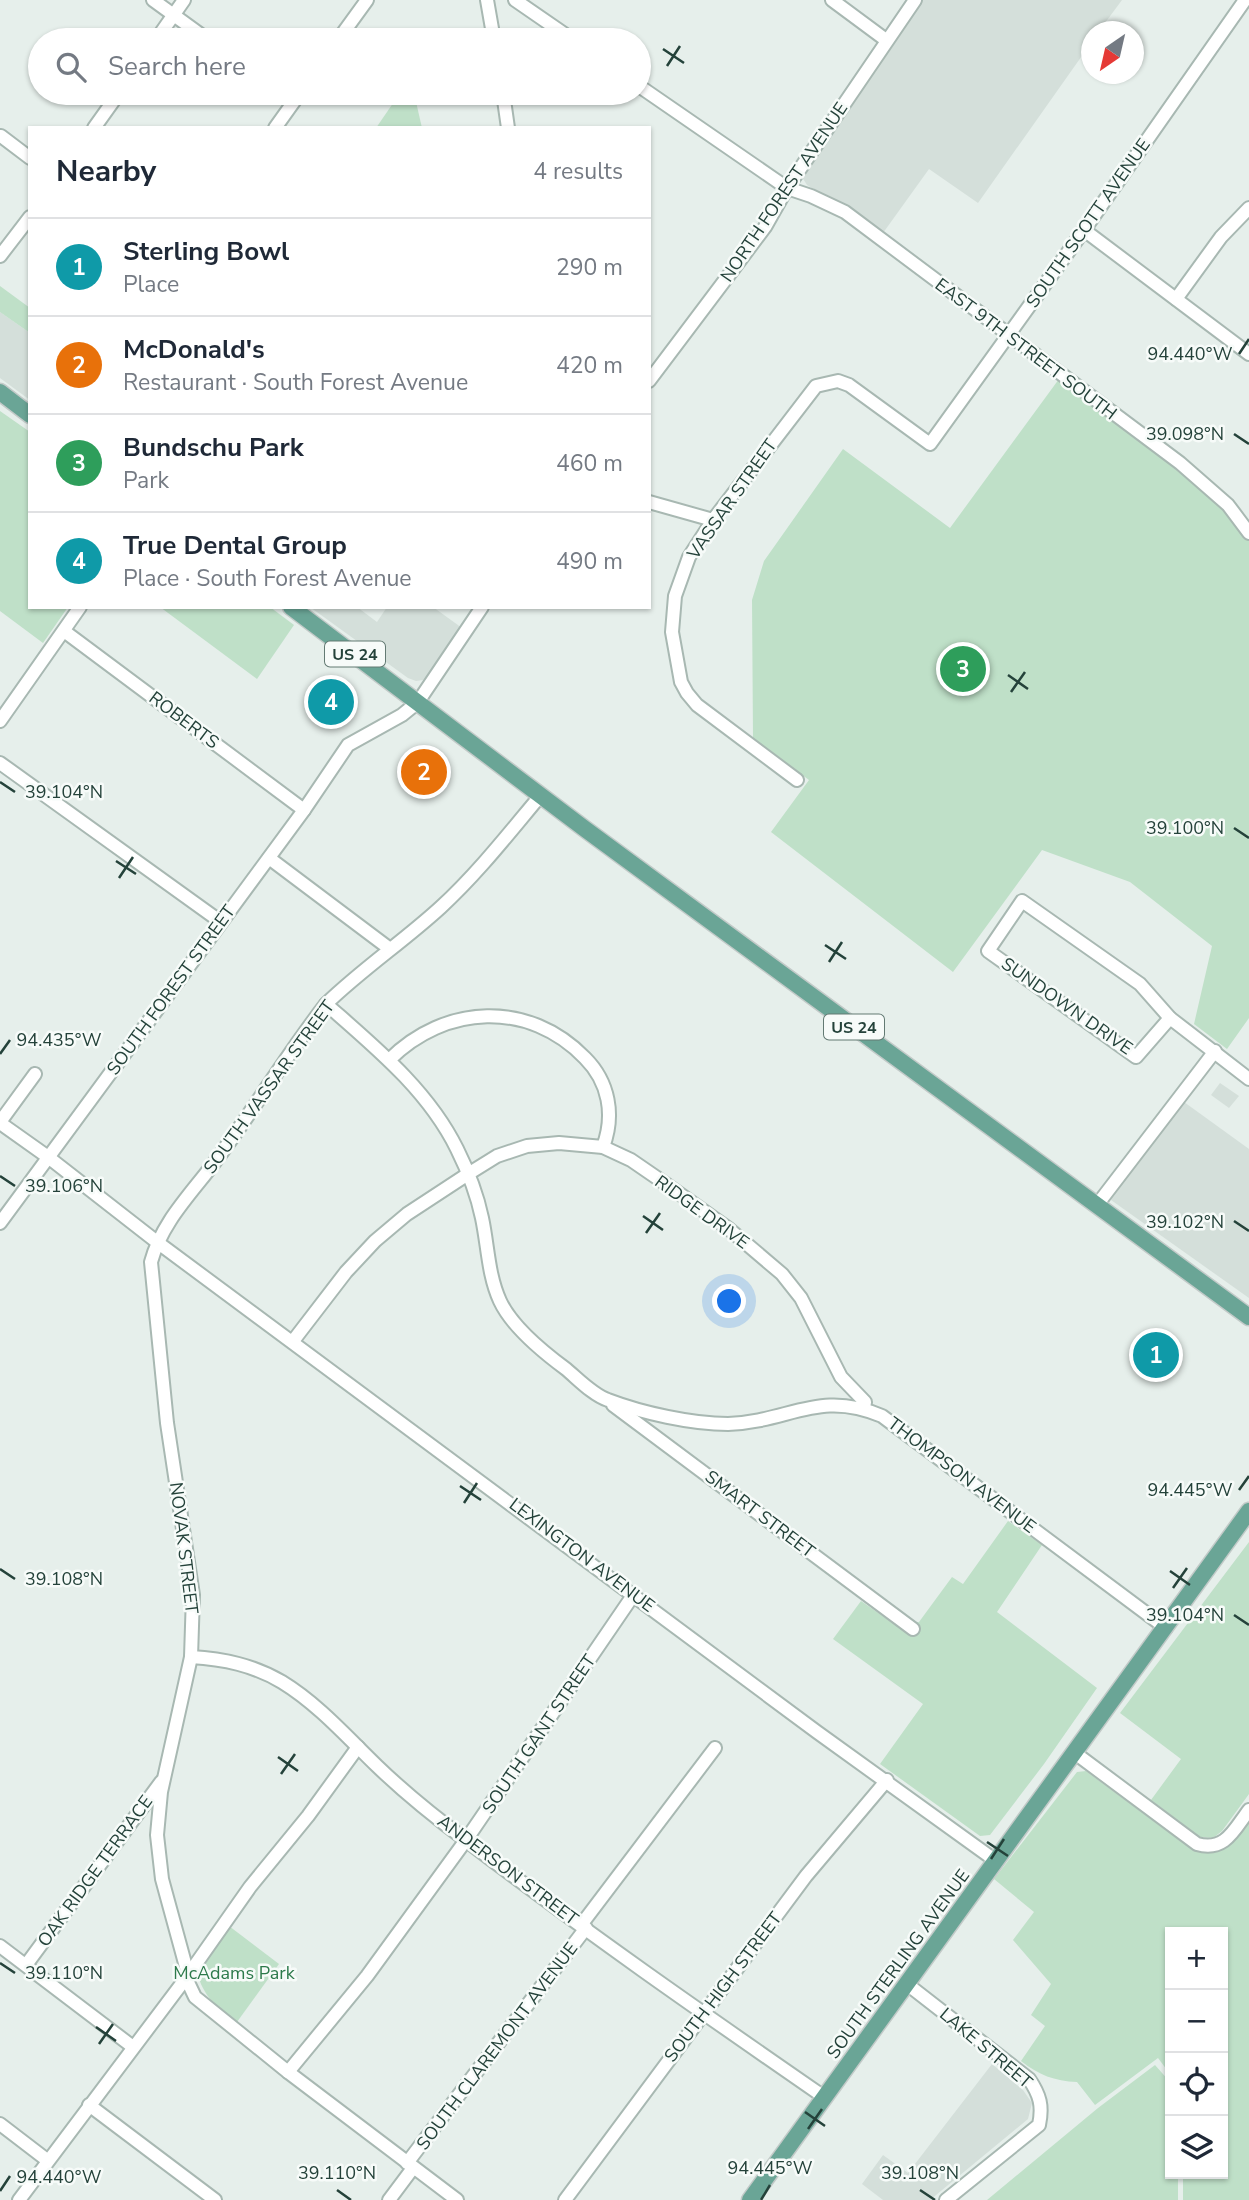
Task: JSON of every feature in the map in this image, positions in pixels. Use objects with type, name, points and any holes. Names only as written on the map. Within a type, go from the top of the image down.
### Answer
[{"type":"main road","points":[[0,392],[28,413]]},
{"type":"main road","name":"US 24","points":[[295,609],[541,795],[1249,1317]]},
{"type":"main road","name":"SOUTH STERLING AVENUE","points":[[750,2200],[1249,1511]]},
{"type":"street","points":[[153,0],[191,28]]},
{"type":"street","points":[[164,28],[184,0]]},
{"type":"street","points":[[347,28],[367,0]]},
{"type":"street","points":[[488,0],[492,28]]},
{"type":"street","points":[[515,0],[556,28]]},
{"type":"street","points":[[832,0],[886,40]]},
{"type":"street","name":"NORTH FOREST AVENUE","points":[[651,379],[765,227],[787,188],[915,0]]},
{"type":"street","name":"SOUTH SCOTT AVENUE","points":[[832,382],[849,386],[930,444],[1245,0]]},
{"type":"street","name":"EAST 9TH STREET SOUTH","points":[[651,94],[787,188],[845,212],[1008,337],[1180,463],[1228,505],[1249,533]]},
{"type":"street","points":[[95,126],[110,105]]},
{"type":"street","points":[[276,126],[291,105]]},
{"type":"street","points":[[505,105],[508,126]]},
{"type":"street","points":[[1,136],[28,156]]},
{"type":"street","points":[[1177,299],[1221,237],[1249,208]]},
{"type":"street","points":[[0,256],[28,220]]},
{"type":"street","points":[[1084,230],[1249,354]]},
{"type":"street","name":"VASSAR STREET","points":[[797,780],[697,705],[681,681],[672,632],[675,596],[689,557],[713,520],[816,386],[832,382]]},
{"type":"street","points":[[651,503],[713,520]]},
{"type":"street","points":[[0,721],[79,609]]},
{"type":"street","points":[[418,702],[481,609]]},
{"type":"street","name":"ROBERTS","points":[[64,631],[304,810]]},
{"type":"street","name":"SOUTH FOREST STREET","points":[[0,1223],[304,810],[340,755],[351,743],[402,715],[418,702]]},
{"type":"street","points":[[0,763],[221,922]]},
{"type":"street","name":"SOUTH VASSAR STREET","points":[[157,1242],[165,1227],[217,1159],[327,1004],[348,983],[467,883],[541,795]]},
{"type":"street","points":[[269,858],[390,949]]},
{"type":"street","name":"SUNDOWN DRIVE","points":[[1170,1018],[1136,1057],[988,951],[1022,901],[1140,984],[1170,1018],[1249,1079]]},
{"type":"street","name":"THOMPSON AVENUE","points":[[327,1004],[389,1060],[441,1121],[468,1174],[482,1219],[492,1282],[501,1304],[543,1352],[606,1400],[674,1418],[727,1424],[770,1418],[823,1404],[864,1408],[883,1416],[1166,1628]]},
{"type":"street","points":[[389,1060],[423,1032],[455,1020],[499,1016],[521,1018],[536,1023],[575,1047],[603,1082],[609,1115],[603,1147]]},
{"type":"street","points":[[1097,1205],[1215,1051]]},
{"type":"street","points":[[0,1123],[35,1074]]},
{"type":"street","name":"LEXINGTON AVENUE","points":[[0,1123],[817,1732],[996,1861]]},
{"type":"street","name":"RIDGE DRIVE","points":[[293,1341],[346,1272],[375,1241],[407,1214],[468,1174],[497,1156],[527,1146],[559,1143],[603,1147],[631,1160],[729,1229],[782,1274],[801,1298],[841,1377],[865,1402],[864,1408]]},
{"type":"street","name":"NOVAK STREET","points":[[157,1242],[152,1262],[167,1423],[193,1595],[191,1657],[164,1778],[157,1835],[162,1879],[188,1975],[195,1997],[288,2072],[457,2200]]},
{"type":"street","name":"SMART STREET","points":[[606,1400],[913,1629]]},
{"type":"street","name":"SOUTH GANT STREET","points":[[288,2072],[367,1976],[466,1840],[634,1594]]},
{"type":"street","name":"ANDERSON STREET","points":[[191,1657],[224,1659],[283,1682],[317,1707],[379,1768],[466,1840],[703,2013],[824,2097]]},
{"type":"street","points":[[19,2200],[188,1975],[250,1887],[308,1816],[358,1748]]},
{"type":"street","name":"SOUTH CLAREMONT AVENUE","points":[[389,2200],[410,2166],[583,1926],[715,1748]]},
{"type":"street","points":[[1075,1753],[1197,1844],[1213,1846],[1227,1839],[1249,1810]]},
{"type":"street","name":"OAK RIDGE TERRACE","points":[[26,1965],[164,1778]]},
{"type":"street","name":"SOUTH HIGH STREET","points":[[565,2200],[806,1876],[887,1780]]},
{"type":"street","points":[[0,1946],[133,2048]]},
{"type":"street","name":"LAKE STREET","points":[[907,1984],[1029,2079],[1038,2093],[1042,2108],[1040,2125],[946,2200]]},
{"type":"street","points":[[89,2105],[215,2200]]},
{"type":"street","points":[[0,2124],[47,2160]]},
{"type":"shaded area","points":[[922,0],[1122,0],[1106,21],[1081,21],[1081,57],[978,203],[929,169],[883,233],[807,185],[802,177],[804,168]]},
{"type":"shaded area","points":[[0,312],[28,332],[28,399],[0,378]]},
{"type":"shaded area","points":[[313,609],[360,609],[377,622],[386,609],[436,609],[462,628],[432,672],[423,680],[408,678]]},
{"type":"shaded area","points":[[1220,1083],[1239,1096],[1229,1108],[1211,1095]]},
{"type":"shaded area","points":[[1184,1102],[1249,1149],[1249,1298],[1111,1200],[1113,1192]]},
{"type":"shaded area","points":[[992,2064],[1023,2090],[1032,2103],[1028,2119],[930,2200],[883,2200],[862,2184],[883,2155],[908,2173]]},
{"type":"green space","points":[[392,105],[417,105],[422,126],[377,126]]},
{"type":"green space","points":[[0,286],[28,307],[28,332],[0,312]]},
{"type":"green space","points":[[1059,379],[1184,472],[1229,514],[1249,537],[1249,1018],[1227,1049],[1194,1024],[1212,946],[1130,882],[1042,850],[953,972],[771,832],[809,780],[753,738],[752,600],[764,561],[843,449],[950,528]]},
{"type":"green space","points":[[0,411],[28,431],[28,609],[67,609],[43,643],[0,611]]},
{"type":"green space","points":[[163,609],[273,609],[294,625],[257,679]]},
{"type":"green space","points":[[1008,1521],[1042,1545],[997,1612],[1097,1688],[990,1835],[980,1836],[880,1764],[923,1704],[833,1639],[861,1601],[897,1626],[919,1622],[952,1577],[963,1584]]},
{"type":"green space","points":[[1249,1542],[1249,1794],[1222,1831],[1213,1838],[1200,1837],[1151,1800],[1181,1759],[1120,1713]]},
{"type":"green space","points":[[1086,1771],[1194,1851],[1222,1848],[1232,1840],[1249,1817],[1249,2200],[1183,2200],[1183,2179],[1228,2179],[1228,1927],[1165,1927],[1165,2067],[1158,2058],[1095,2105],[1077,2082],[1047,2076],[1021,2061],[1045,2026],[1031,2015],[1051,1984],[1013,1940],[1034,1912],[994,1879],[1077,1772]]},
{"type":"green space","name":"McAdams Park","points":[[229,1926],[279,1964],[237,2022],[212,2001],[197,1972]]},
{"type":"green space","points":[[1155,2065],[1165,2076],[1165,2179],[1178,2179],[1178,2200],[987,2200],[1098,2108]]},
{"type":"place","name":"Bundschu Park","points":[[963,669]]},
{"type":"place","name":"True Dental Group","points":[[331,702]]},
{"type":"place","name":"McDonald's","points":[[424,772]]},
{"type":"place","name":"Sterling Bowl","points":[[1156,1355]]}]
